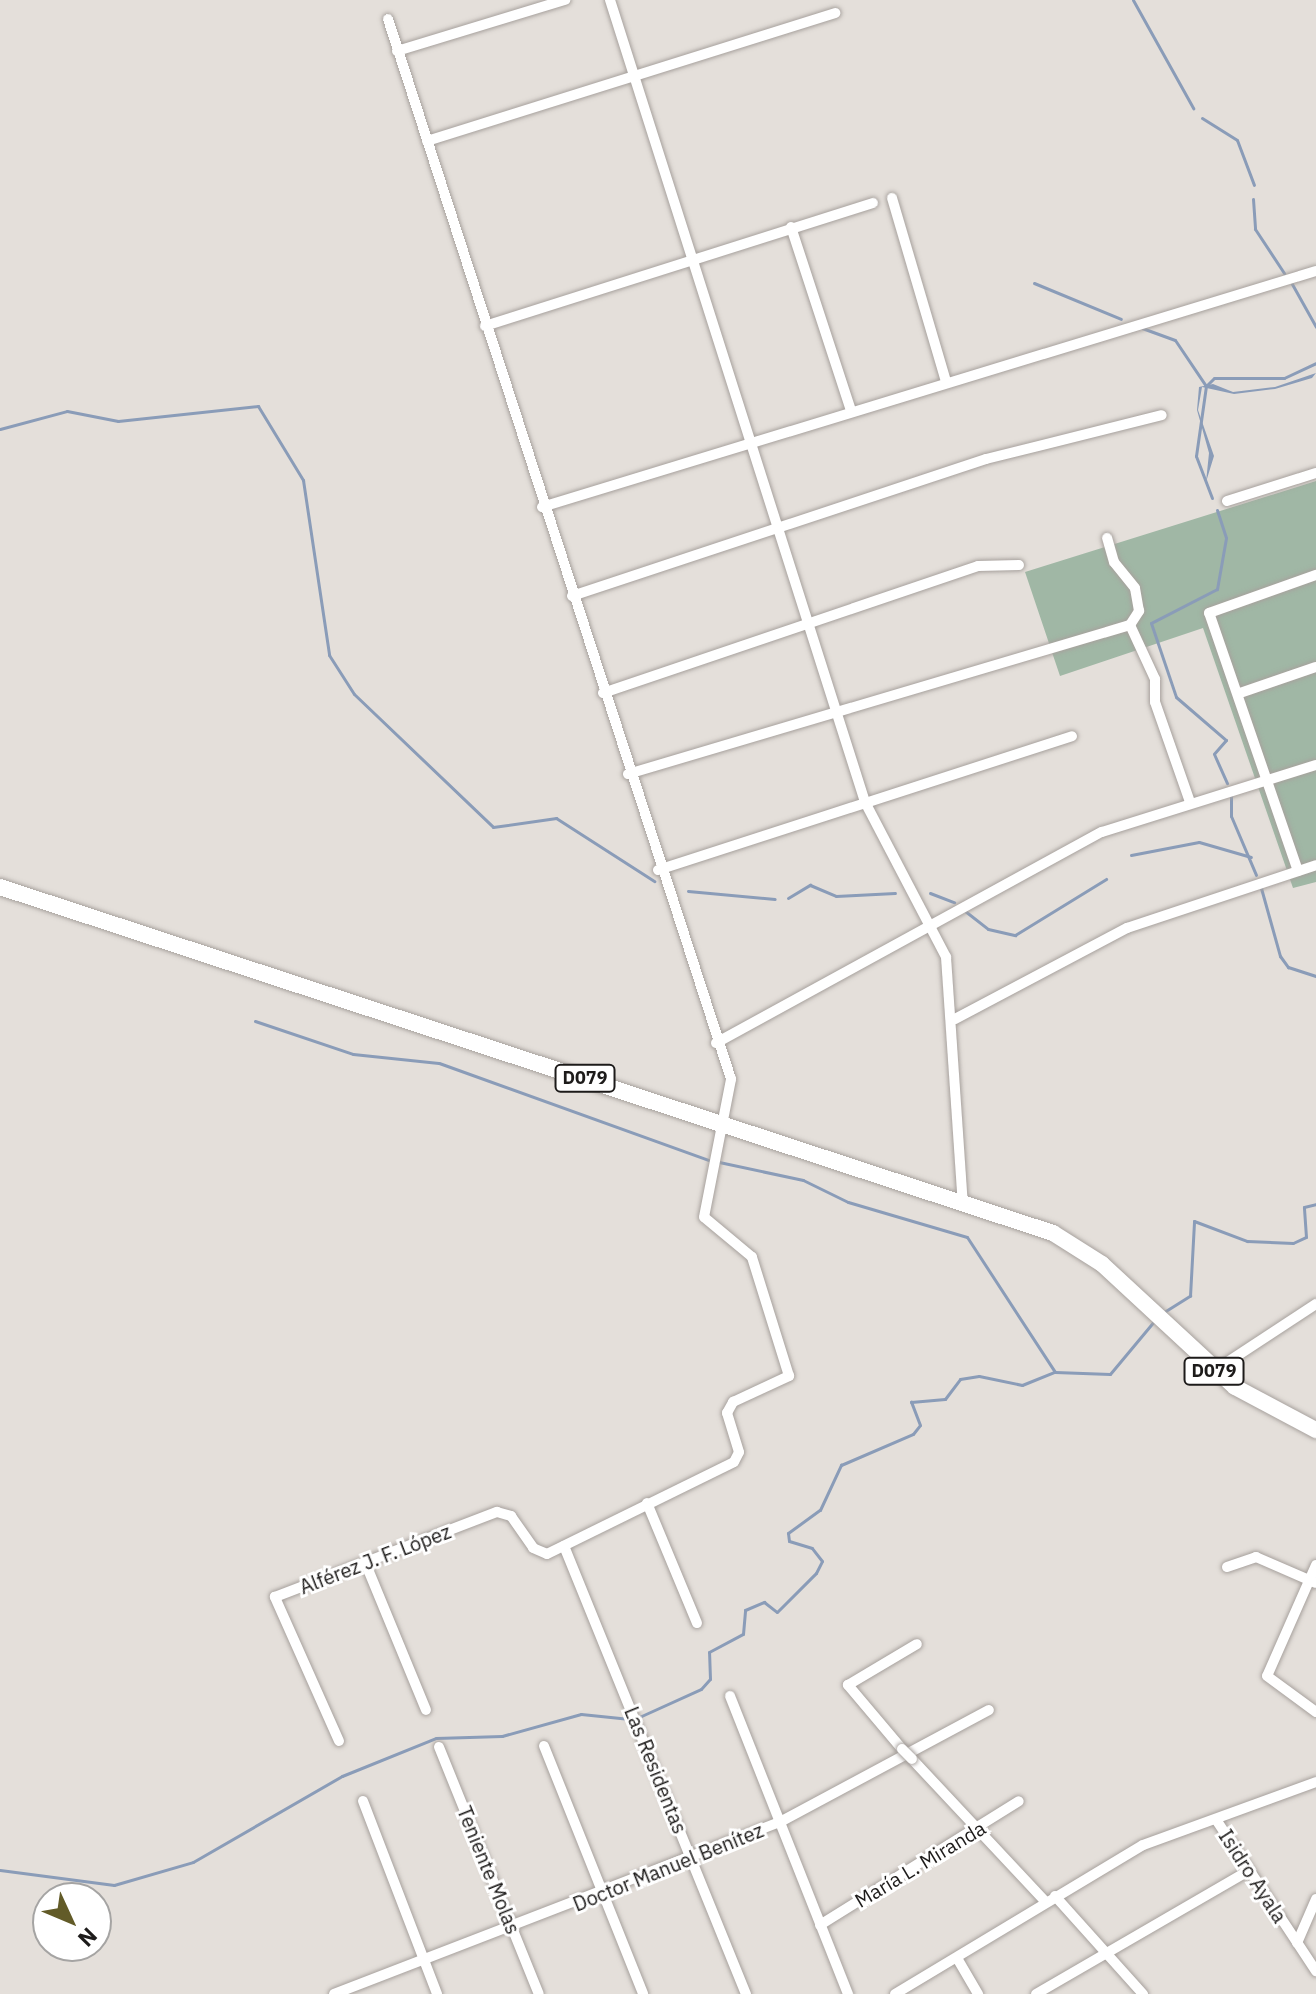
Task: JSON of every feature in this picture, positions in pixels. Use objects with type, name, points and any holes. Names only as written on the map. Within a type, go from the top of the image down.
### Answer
[{"type":"main road","name":"D079","points":[[0,887],[1053,1233],[1102,1264],[1213,1371],[1316,1430]]},
{"type":"street","points":[[397,51],[565,0]]},
{"type":"street","points":[[610,0],[695,255],[776,531],[865,802],[946,957],[955,1019],[963,1205]]},
{"type":"street","points":[[427,141],[835,13]]},
{"type":"street","points":[[388,19],[658,870],[731,1079],[725,1124],[704,1217],[752,1257],[789,1376],[733,1402],[727,1413],[739,1452],[734,1462],[564,1546]]},
{"type":"street","points":[[892,198],[946,382]]},
{"type":"street","points":[[485,326],[695,255],[873,203]]},
{"type":"street","points":[[791,227],[851,411]]},
{"type":"street","points":[[542,507],[1316,271]]},
{"type":"street","points":[[572,596],[986,459],[1162,415]]},
{"type":"street","points":[[1227,501],[1316,473]]},
{"type":"street","points":[[628,774],[836,716],[1130,625],[1139,611],[1135,588],[1114,562],[1107,538]]},
{"type":"street","points":[[603,693],[809,626],[978,566],[1019,565]]},
{"type":"street","points":[[1298,871],[1240,693],[1209,613],[1316,575]]},
{"type":"street","points":[[1130,625],[1155,679],[1155,702],[1190,802]]},
{"type":"street","points":[[1240,693],[1316,667]]},
{"type":"street","points":[[658,870],[1072,736]]},
{"type":"street","points":[[716,1043],[928,923],[1102,832],[1316,765]]},
{"type":"street","points":[[955,1019],[1127,928],[1316,865]]},
{"type":"street","points":[[1213,1371],[1316,1304]]},
{"type":"street","points":[[647,1503],[697,1623]]},
{"type":"street","name":"Alférez J. F. López","points":[[339,1741],[275,1597],[497,1512],[511,1516],[539,1553],[564,1546]]},
{"type":"street","name":"Las Residentas","points":[[564,1546],[746,1994]]},
{"type":"street","points":[[1227,1567],[1256,1557],[1312,1581]]},
{"type":"street","points":[[365,1562],[426,1710]]},
{"type":"street","points":[[1316,1565],[1312,1581],[1268,1668],[1270,1683],[1316,1712]]},
{"type":"street","points":[[917,1644],[848,1685],[977,1830],[1143,1994]]},
{"type":"street","points":[[730,1696],[848,1994]]},
{"type":"street","name":"Doctor Manuel Benítez","points":[[334,1994],[601,1894],[780,1822],[989,1710]]},
{"type":"street","points":[[544,1746],[643,1994]]},
{"type":"street","name":"Teniente Molas","points":[[439,1747],[539,1994]]},
{"type":"street","points":[[895,1994],[1143,1845],[1217,1821],[1316,1782]]},
{"type":"street","points":[[363,1801],[437,1994]]},
{"type":"street","name":"María L. Miranda","points":[[820,1925],[977,1830],[1019,1801]]},
{"type":"street","name":"Isidro Ayala","points":[[1217,1821],[1316,1971]]},
{"type":"street","points":[[1036,1994],[1248,1871]]},
{"type":"street","points":[[1297,1943],[1316,1899]]},
{"type":"street","points":[[957,1958],[978,1994]]},
{"type":"green space","points":[[1316,481],[1316,882],[1293,888],[1203,628],[1060,676],[1025,572]]},
{"type":"water","points":[[1316,373],[1312,378],[1275,389],[1234,394],[1202,387],[1198,410],[1214,456],[1206,482],[1209,453],[1197,410],[1199,387],[1213,384],[1233,392],[1275,387]]},
{"type":"waterway","points":[[1133,0],[1193,108]]},
{"type":"waterway","points":[[1202,118],[1237,140],[1254,185]]},
{"type":"waterway","points":[[1253,199],[1255,229],[1284,273]]},
{"type":"waterway","points":[[1034,283],[1121,319]]},
{"type":"waterway","points":[[1292,284],[1316,327]]},
{"type":"waterway","points":[[1142,328],[1175,340],[1206,386]]},
{"type":"waterway","points":[[1212,498],[1196,456],[1206,386],[1214,378],[1284,378],[1316,363]]},
{"type":"waterway","points":[[0,429],[67,411],[118,421],[258,406],[303,480],[329,655],[354,694],[493,827],[556,818],[654,881]]},
{"type":"waterway","points":[[1217,510],[1226,538],[1217,589],[1151,623],[1176,697],[1226,740],[1214,754],[1227,783]]},
{"type":"waterway","points":[[1231,793],[1231,816],[1256,875]]},
{"type":"waterway","points":[[1131,855],[1199,842],[1251,857]]},
{"type":"waterway","points":[[965,911],[988,929],[1015,935],[1106,879]]},
{"type":"waterway","points":[[788,898],[810,885],[836,896],[895,893]]},
{"type":"waterway","points":[[1261,888],[1280,956],[1288,967],[1316,976]]},
{"type":"waterway","points":[[688,891],[775,899]]},
{"type":"waterway","points":[[930,893],[954,902]]},
{"type":"waterway","points":[[255,1021],[353,1054],[439,1063],[711,1161]]},
{"type":"waterway","points":[[719,1162],[803,1180],[848,1202],[967,1237],[1055,1372]]},
{"type":"waterway","points":[[1164,1312],[1190,1296],[1194,1221],[1247,1241],[1293,1243],[1306,1237],[1304,1207],[1316,1204]]},
{"type":"waterway","points":[[637,1718],[701,1689],[710,1679],[709,1652],[743,1634],[745,1610],[764,1602],[777,1612],[816,1573],[822,1561],[812,1548],[789,1541],[788,1533],[820,1510],[841,1465],[913,1434],[920,1425],[911,1402],[945,1399],[960,1379],[979,1376],[1022,1385],[1055,1372],[1110,1374],[1155,1320]]},
{"type":"waterway","points":[[0,1870],[114,1885],[193,1862],[342,1776],[436,1738],[502,1736],[581,1714],[630,1719]]}]
